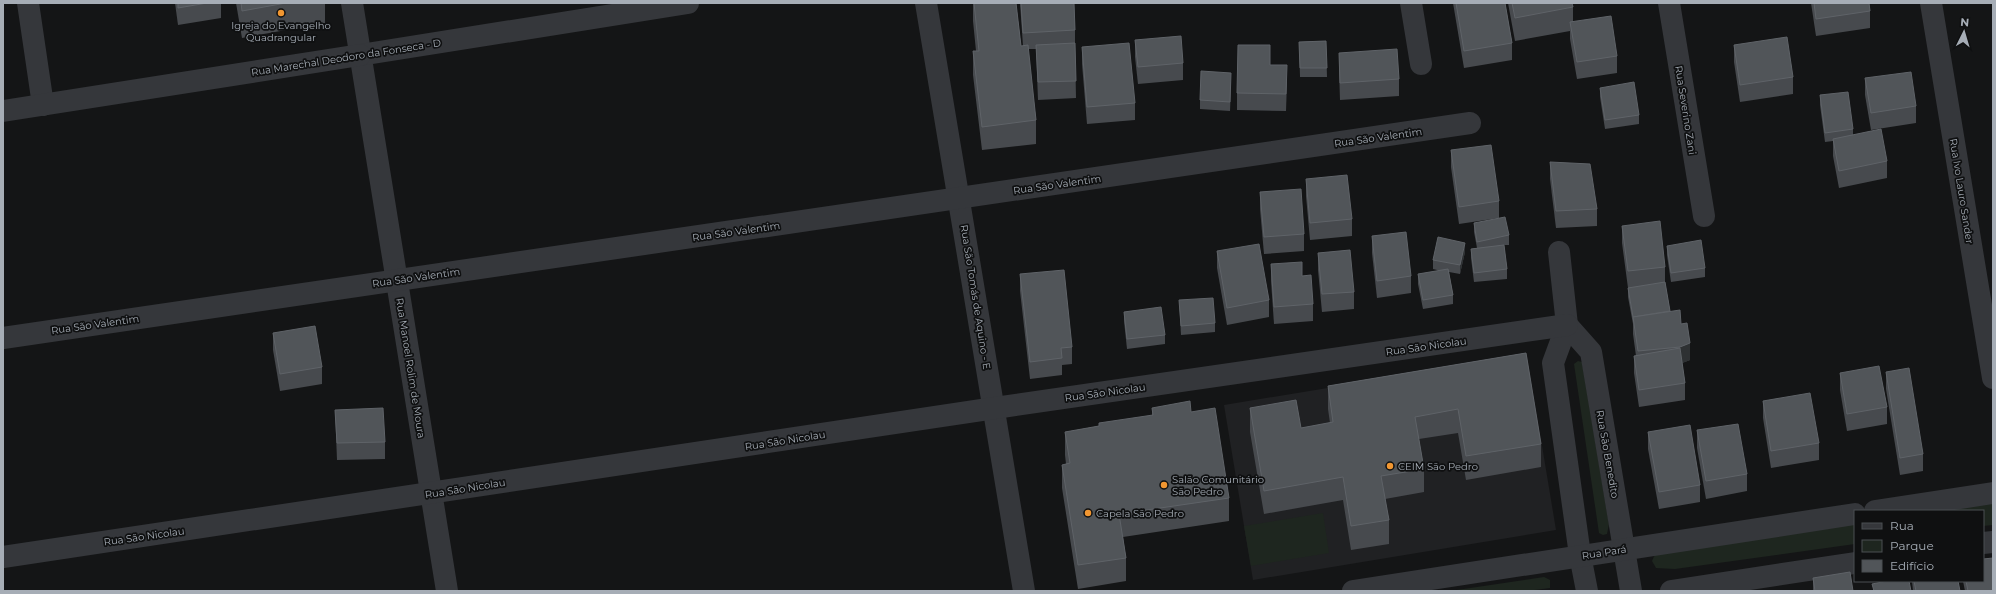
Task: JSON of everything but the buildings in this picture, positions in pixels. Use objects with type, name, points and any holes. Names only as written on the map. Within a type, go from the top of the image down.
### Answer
[{"type":"street","points":[[28,3],[43,105]]},
{"type":"street","name":"Rua Manoel Rolim de Moura","points":[[352,3],[447,591]]},
{"type":"street","name":"Rua Marechal Deodoro da Fonseca - D","points":[[3,111],[360,55],[643,6],[688,3]]},
{"type":"street","name":"Rua São Tomás de Aquino - E","points":[[926,3],[960,198],[1024,591]]},
{"type":"street","points":[[1411,3],[1421,64]]},
{"type":"street","name":"Rua Severino Zani","points":[[1669,3],[1704,216]]},
{"type":"street","name":"Rua Ivo Lauro Sander","points":[[1932,3],[1993,378]]},
{"type":"street","name":"Rua São Valentim","points":[[3,338],[1470,123]]},
{"type":"street","points":[[1559,252],[1567,325],[1552,363],[1580,555],[1587,591]]},
{"type":"street","name":"Rua São Nicolau","points":[[3,557],[431,494],[995,408],[1567,325]]},
{"type":"street","name":"Rua São Benedito","points":[[1567,325],[1590,352],[1625,548],[1631,591]]},
{"type":"street","points":[[1881,510],[1993,494]]},
{"type":"street","name":"Rua Pará","points":[[1353,591],[1625,548],[1854,514]]},
{"type":"street","points":[[1671,591],[1854,563]]},
{"type":"shaded area","name":"CEIM São Pedro","points":[[1527,355],[1556,530],[1253,580],[1224,405]]},
{"type":"green space","points":[[1578,361],[1582,362],[1609,524],[1607,534],[1603,535],[1599,533],[1574,364]]},
{"type":"green space","points":[[1993,503],[1993,525],[1984,526],[1984,510],[1946,510]]},
{"type":"green space","points":[[1323,513],[1329,553],[1251,566],[1244,526]]},
{"type":"green space","points":[[1854,523],[1854,544],[1675,569],[1656,568],[1652,561],[1656,552]]},
{"type":"green space","points":[[1544,577],[1550,580],[1550,588],[1527,591],[1450,591]]},
{"type":"place","name":"Igreja do Evangelho Quadrangular","points":[[281,13]]},
{"type":"place","name":"CEIM São Pedro","points":[[1390,466]]},
{"type":"place","name":"Salão Comunitário São Pedro","points":[[1164,485]]},
{"type":"place","name":"Capela São Pedro","points":[[1088,513]]}]
